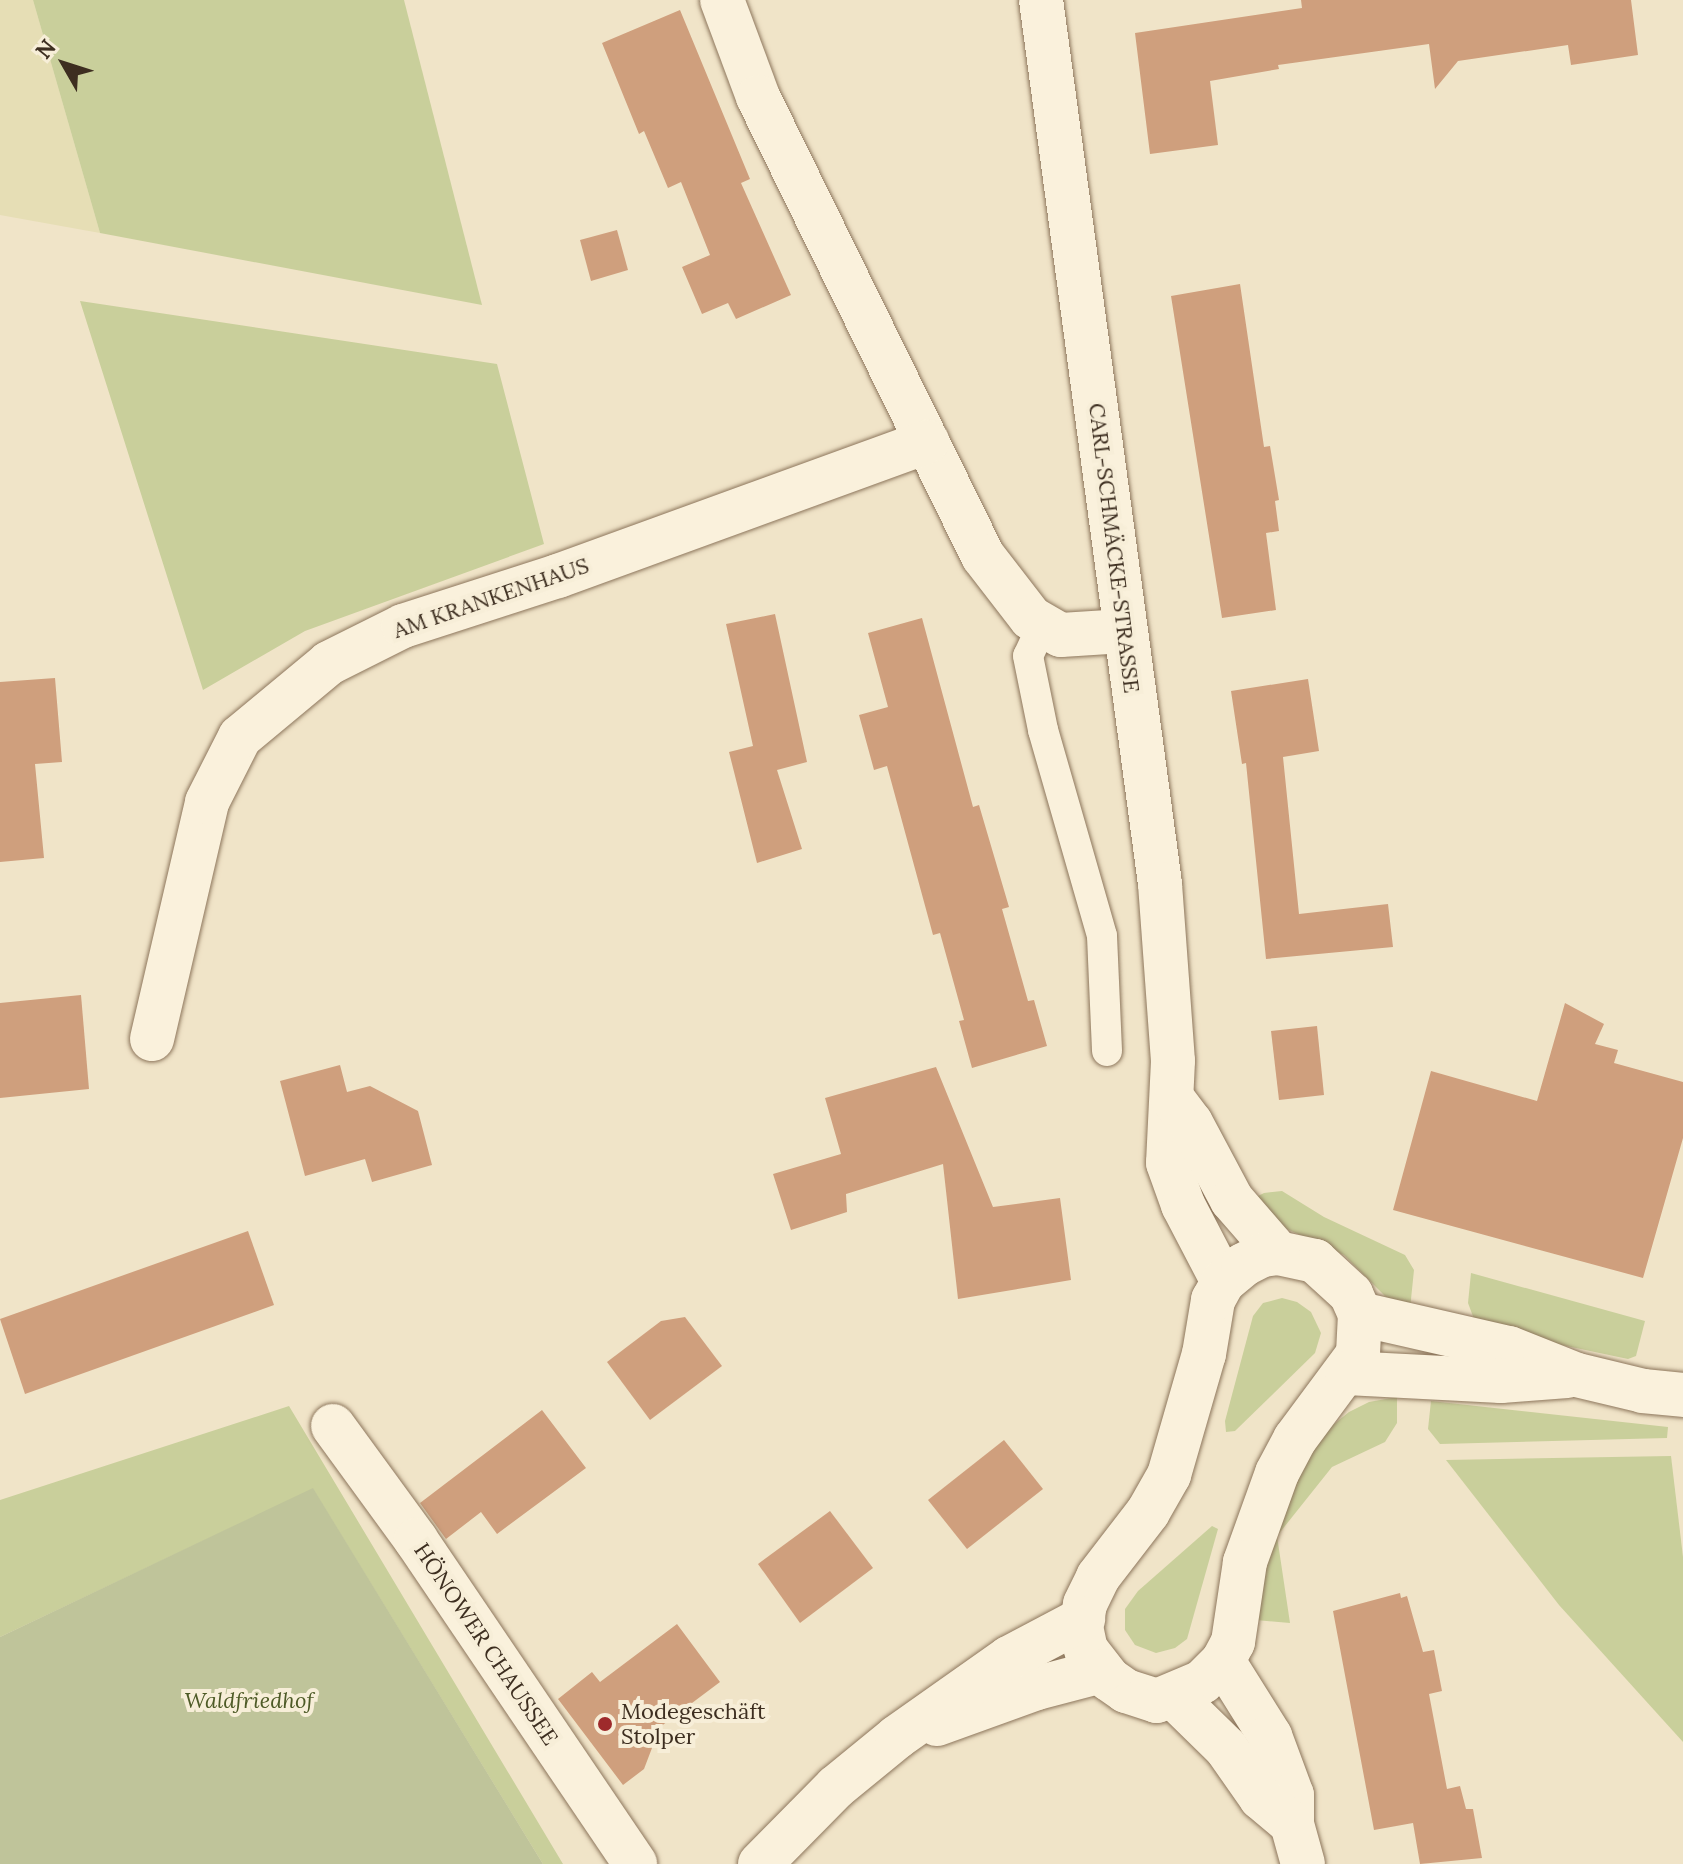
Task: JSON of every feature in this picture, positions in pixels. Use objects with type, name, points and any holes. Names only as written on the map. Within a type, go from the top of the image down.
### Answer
[{"type":"street","points":[[722,0],[758,97],[983,556],[1031,618],[1061,635],[1124,631]]},
{"type":"street","name":"CARL-SCHMÄCKE-STRASSE","points":[[1041,0],[1160,884],[1169,977],[1172,1098],[1168,1163],[1183,1205],[1223,1282]]},
{"type":"street","name":"AM KRANKENHAUS","points":[[152,1039],[207,802],[240,737],[329,663],[403,626],[558,576],[927,442]]},
{"type":"street","points":[[1172,1098],[1191,1123],[1232,1200],[1278,1253]]},
{"type":"street","points":[[1278,1253],[1315,1261],[1343,1285],[1360,1314],[1358,1354],[1347,1373],[1295,1439],[1277,1473],[1245,1562],[1233,1642],[1223,1661],[1202,1682],[1174,1697],[1157,1701],[1126,1691],[1102,1671],[1086,1650],[1083,1619],[1098,1577],[1148,1512],[1169,1475],[1204,1354],[1213,1300],[1223,1282],[1243,1265],[1263,1255],[1278,1253]]},
{"type":"street","points":[[1360,1314],[1509,1348],[1577,1375],[1643,1391],[1683,1395]]},
{"type":"street","points":[[1347,1373],[1501,1381],[1577,1375]]},
{"type":"street","name":"HÖNOWER CHAUSSEE","points":[[333,1426],[416,1540],[635,1864]]},
{"type":"street","points":[[760,1864],[836,1787],[897,1737],[1009,1658],[1083,1619]]},
{"type":"street","points":[[1223,1661],[1270,1736],[1292,1795],[1298,1844]]},
{"type":"street","points":[[897,1737],[1037,1688],[1102,1671]]},
{"type":"street","points":[[1174,1697],[1226,1748],[1298,1844]]},
{"type":"lane","points":[[1043,624],[1028,656],[1043,730],[1102,936],[1107,1051]]},
{"type":"shaded area","points":[[0,0],[33,0],[100,233],[0,215]]},
{"type":"green space","points":[[33,0],[404,0],[482,305],[100,233]]},
{"type":"green space","points":[[80,301],[497,364],[544,544],[305,631],[203,690]]},
{"type":"green space","points":[[1282,1191],[1324,1217],[1405,1255],[1414,1270],[1410,1309],[1387,1298],[1344,1255],[1287,1229],[1252,1199],[1264,1193]]},
{"type":"green space","points":[[1471,1273],[1645,1321],[1636,1356],[1628,1359],[1477,1327],[1468,1303]]},
{"type":"green space","points":[[1282,1298],[1297,1302],[1311,1312],[1321,1333],[1315,1353],[1235,1431],[1226,1432],[1225,1421],[1253,1316],[1263,1303]]},
{"type":"green space","points":[[1397,1397],[1397,1423],[1385,1442],[1332,1467],[1277,1536],[1290,1623],[1256,1620],[1262,1579],[1298,1472],[1328,1429],[1349,1412],[1369,1402]]},
{"type":"green space","points":[[1431,1401],[1668,1427],[1667,1438],[1440,1444],[1428,1429]]},
{"type":"green space","points":[[289,1406],[563,1864],[543,1864],[313,1489],[0,1637],[0,1500]]},
{"type":"green space","points":[[1671,1456],[1683,1557],[1683,1742],[1559,1605],[1446,1460]]},
{"type":"green space","name":"Waldfriedhof","points":[[313,1488],[543,1864],[0,1864],[0,1637]]},
{"type":"green space","points":[[1212,1526],[1218,1529],[1187,1639],[1175,1648],[1156,1653],[1135,1645],[1125,1630],[1125,1609],[1138,1591]]},
{"type":"building","points":[[1301,0],[1631,0],[1638,55],[1571,65],[1568,45],[1458,61],[1435,89],[1429,44],[1278,65],[1279,69],[1210,81],[1218,145],[1150,154],[1135,33],[1302,8]]},
{"type":"building","points":[[680,10],[750,179],[741,183],[791,295],[736,319],[728,303],[702,314],[682,267],[710,255],[681,182],[668,188],[644,131],[639,134],[602,43]]},
{"type":"building","points":[[617,230],[628,270],[591,281],[580,240]]},
{"type":"building","points":[[1240,284],[1264,447],[1270,446],[1279,500],[1275,501],[1279,531],[1266,533],[1276,610],[1222,618],[1171,296]]},
{"type":"building","points":[[775,614],[807,762],[777,770],[802,849],[757,863],[729,752],[753,746],[726,624]]},
{"type":"building","points":[[922,618],[973,807],[979,805],[1009,907],[1002,909],[1028,1001],[1034,1000],[1047,1046],[972,1068],[959,1021],[964,1020],[940,933],[933,935],[887,766],[874,770],[859,715],[888,707],[868,633]]},
{"type":"building","points":[[55,678],[62,762],[35,764],[44,858],[0,862],[0,682]]},
{"type":"building","points":[[1308,679],[1319,751],[1283,757],[1299,914],[1388,904],[1393,947],[1266,959],[1246,763],[1242,764],[1231,691]]},
{"type":"building","points":[[81,995],[89,1089],[0,1098],[0,1003]]},
{"type":"building","points":[[1565,1003],[1604,1024],[1595,1044],[1618,1050],[1614,1063],[1683,1082],[1683,1138],[1643,1278],[1393,1210],[1431,1071],[1537,1101]]},
{"type":"building","points":[[1317,1026],[1324,1095],[1279,1100],[1271,1031]]},
{"type":"building","points":[[340,1065],[347,1092],[370,1086],[418,1111],[432,1165],[372,1182],[365,1159],[305,1176],[280,1081]]},
{"type":"building","points":[[936,1067],[993,1207],[1060,1198],[1071,1280],[958,1299],[943,1164],[846,1194],[847,1212],[791,1230],[773,1174],[841,1154],[825,1098]]},
{"type":"building","points":[[248,1231],[274,1305],[25,1394],[0,1319]]},
{"type":"building","points":[[685,1317],[722,1366],[650,1420],[607,1362],[661,1321]]},
{"type":"building","points":[[542,1410],[586,1468],[497,1534],[481,1512],[446,1539],[420,1503]]},
{"type":"building","points":[[1004,1440],[1043,1489],[967,1549],[928,1500]]},
{"type":"building","points":[[830,1511],[873,1568],[800,1623],[758,1564]]},
{"type":"building","points":[[1400,1593],[1401,1598],[1407,1596],[1423,1652],[1434,1650],[1442,1691],[1429,1694],[1447,1789],[1460,1786],[1466,1809],[1473,1809],[1482,1858],[1420,1864],[1413,1823],[1374,1830],[1333,1611]]},
{"type":"building","points":[[677,1624],[720,1682],[660,1727],[644,1769],[623,1785],[558,1699],[592,1672],[600,1682]]},
{"type":"place","name":"Modegeschäft Stolper","points":[[605,1724]]}]
